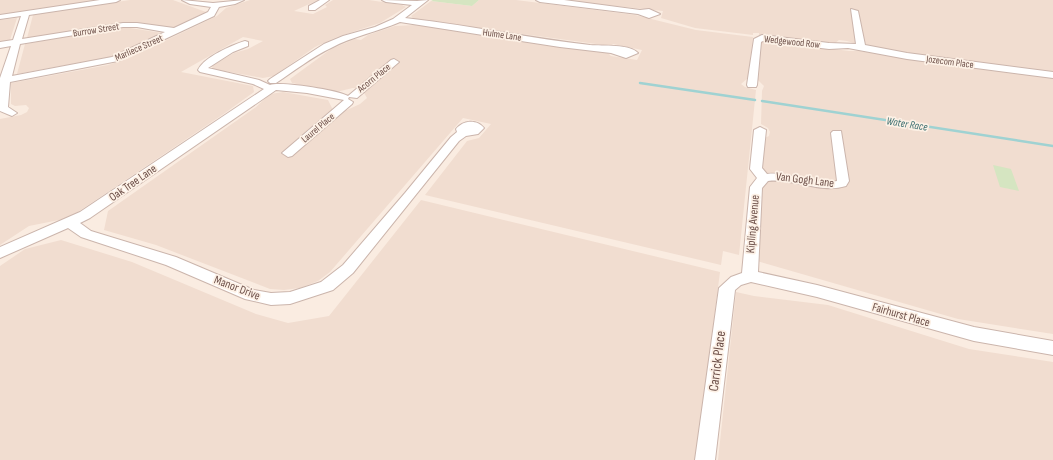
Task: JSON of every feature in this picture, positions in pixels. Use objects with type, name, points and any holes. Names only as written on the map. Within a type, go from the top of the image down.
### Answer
[{"type":"street","points":[[0,17],[116,0]]},
{"type":"street","points":[[186,0],[200,5],[216,6],[240,0]]},
{"type":"street","points":[[312,8],[325,0]]},
{"type":"street","points":[[386,0],[418,2]]},
{"type":"street","points":[[400,0],[418,2]]},
{"type":"street","points":[[540,0],[640,12]]},
{"type":"street","name":"Oak Tree Lane","points":[[0,253],[71,223],[97,208],[257,97],[327,46],[351,36],[384,26],[397,19],[418,2]]},
{"type":"street","name":"Marliece Street","points":[[3,81],[115,59],[211,14],[216,6]]},
{"type":"street","points":[[854,11],[861,48]]},
{"type":"street","points":[[12,113],[3,108],[3,81],[26,13]]},
{"type":"street","name":"Hulme Lane","points":[[397,19],[612,50]]},
{"type":"street","name":"Burrow Street","points":[[0,45],[123,25],[137,25],[174,32]]},
{"type":"street","name":"Wedgewood Row","points":[[752,85],[757,41],[759,38],[829,46],[848,45]]},
{"type":"street","points":[[244,44],[207,63],[203,68],[207,72],[348,98]]},
{"type":"street","name":"Jozecom Place","points":[[848,45],[907,56],[1053,75]]},
{"type":"street","name":"Acorn Place","points":[[348,98],[394,62]]},
{"type":"street","name":"Laurel Place","points":[[288,153],[348,98]]},
{"type":"street","points":[[760,130],[756,169],[764,178]]},
{"type":"street","name":"Manor Drive","points":[[71,223],[86,234],[170,261],[251,295],[275,299],[303,295],[326,286],[348,269],[455,139],[463,133]]},
{"type":"street","name":"Van Gogh Lane","points":[[764,178],[776,176],[831,186],[842,183],[838,133]]},
{"type":"street","name":"Kipling Avenue","points":[[750,276],[756,187],[764,178]]},
{"type":"street","name":"Fairhurst Place","points":[[750,276],[817,291],[974,334],[1053,348]]},
{"type":"street","name":"Carrick Place","points":[[705,460],[727,288],[736,281],[750,276]]},
{"type":"shaded area","points":[[0,0],[100,0],[0,15]]},
{"type":"shaded area","points":[[130,0],[173,0],[206,12],[174,28],[130,22],[27,38],[33,15]]},
{"type":"shaded area","points":[[250,0],[318,0],[294,11],[313,14],[327,7],[325,5],[333,0],[369,0],[402,5],[406,7],[380,23],[337,37],[315,47],[274,76],[263,78],[213,69],[212,66],[234,53],[248,49],[263,41],[243,37],[181,72],[253,86],[254,92],[69,218],[29,226],[0,245],[0,119],[21,115],[27,112],[29,108],[26,105],[15,106],[11,104],[11,83],[108,65],[127,59],[217,16],[226,8]]},
{"type":"shaded area","points":[[479,0],[516,0],[635,15],[696,30],[753,37],[748,78],[741,84],[745,87],[756,90],[739,255],[723,251],[721,265],[425,195],[467,141],[479,138],[491,124],[463,118],[330,272],[318,281],[300,288],[284,290],[270,289],[156,245],[104,230],[108,211],[256,107],[270,94],[283,92],[328,100],[333,110],[347,110],[360,104],[367,98],[363,91],[364,89],[353,88],[336,92],[292,83],[290,79],[331,49],[355,39],[361,40],[368,35],[395,26],[415,25],[607,52],[611,56],[637,60],[642,50],[613,44],[611,46],[414,19],[411,16],[431,1],[472,6]]},
{"type":"shaded area","points":[[558,0],[1053,0],[1053,72],[892,52],[839,40],[834,44],[759,35],[759,33],[753,33],[753,35],[695,28],[661,18],[663,11]]},
{"type":"shaded area","points":[[17,18],[10,40],[0,42],[0,20]]},
{"type":"shaded area","points":[[124,27],[162,33],[111,57],[17,74],[25,44]]},
{"type":"shaded area","points":[[767,40],[849,51],[860,51],[908,59],[1053,78],[1053,334],[958,319],[757,261],[764,170],[761,169],[762,139],[769,136],[770,132],[768,128],[761,124],[762,91],[764,86],[757,79],[761,42]]},
{"type":"shaded area","points":[[421,200],[720,272],[696,460],[0,460],[0,266],[25,249],[61,240],[132,262],[256,314],[288,323],[329,316]]},
{"type":"shaded area","points":[[736,292],[754,296],[828,305],[969,349],[1053,362],[1053,460],[718,460]]},
{"type":"green space","points":[[479,0],[472,6],[431,1]]},
{"type":"green space","points":[[993,165],[1011,169],[1019,191],[1000,187]]},
{"type":"waterway","name":"Water Race","points":[[640,83],[755,100]]},
{"type":"waterway","name":"Water Race","points":[[762,101],[1053,146]]}]
